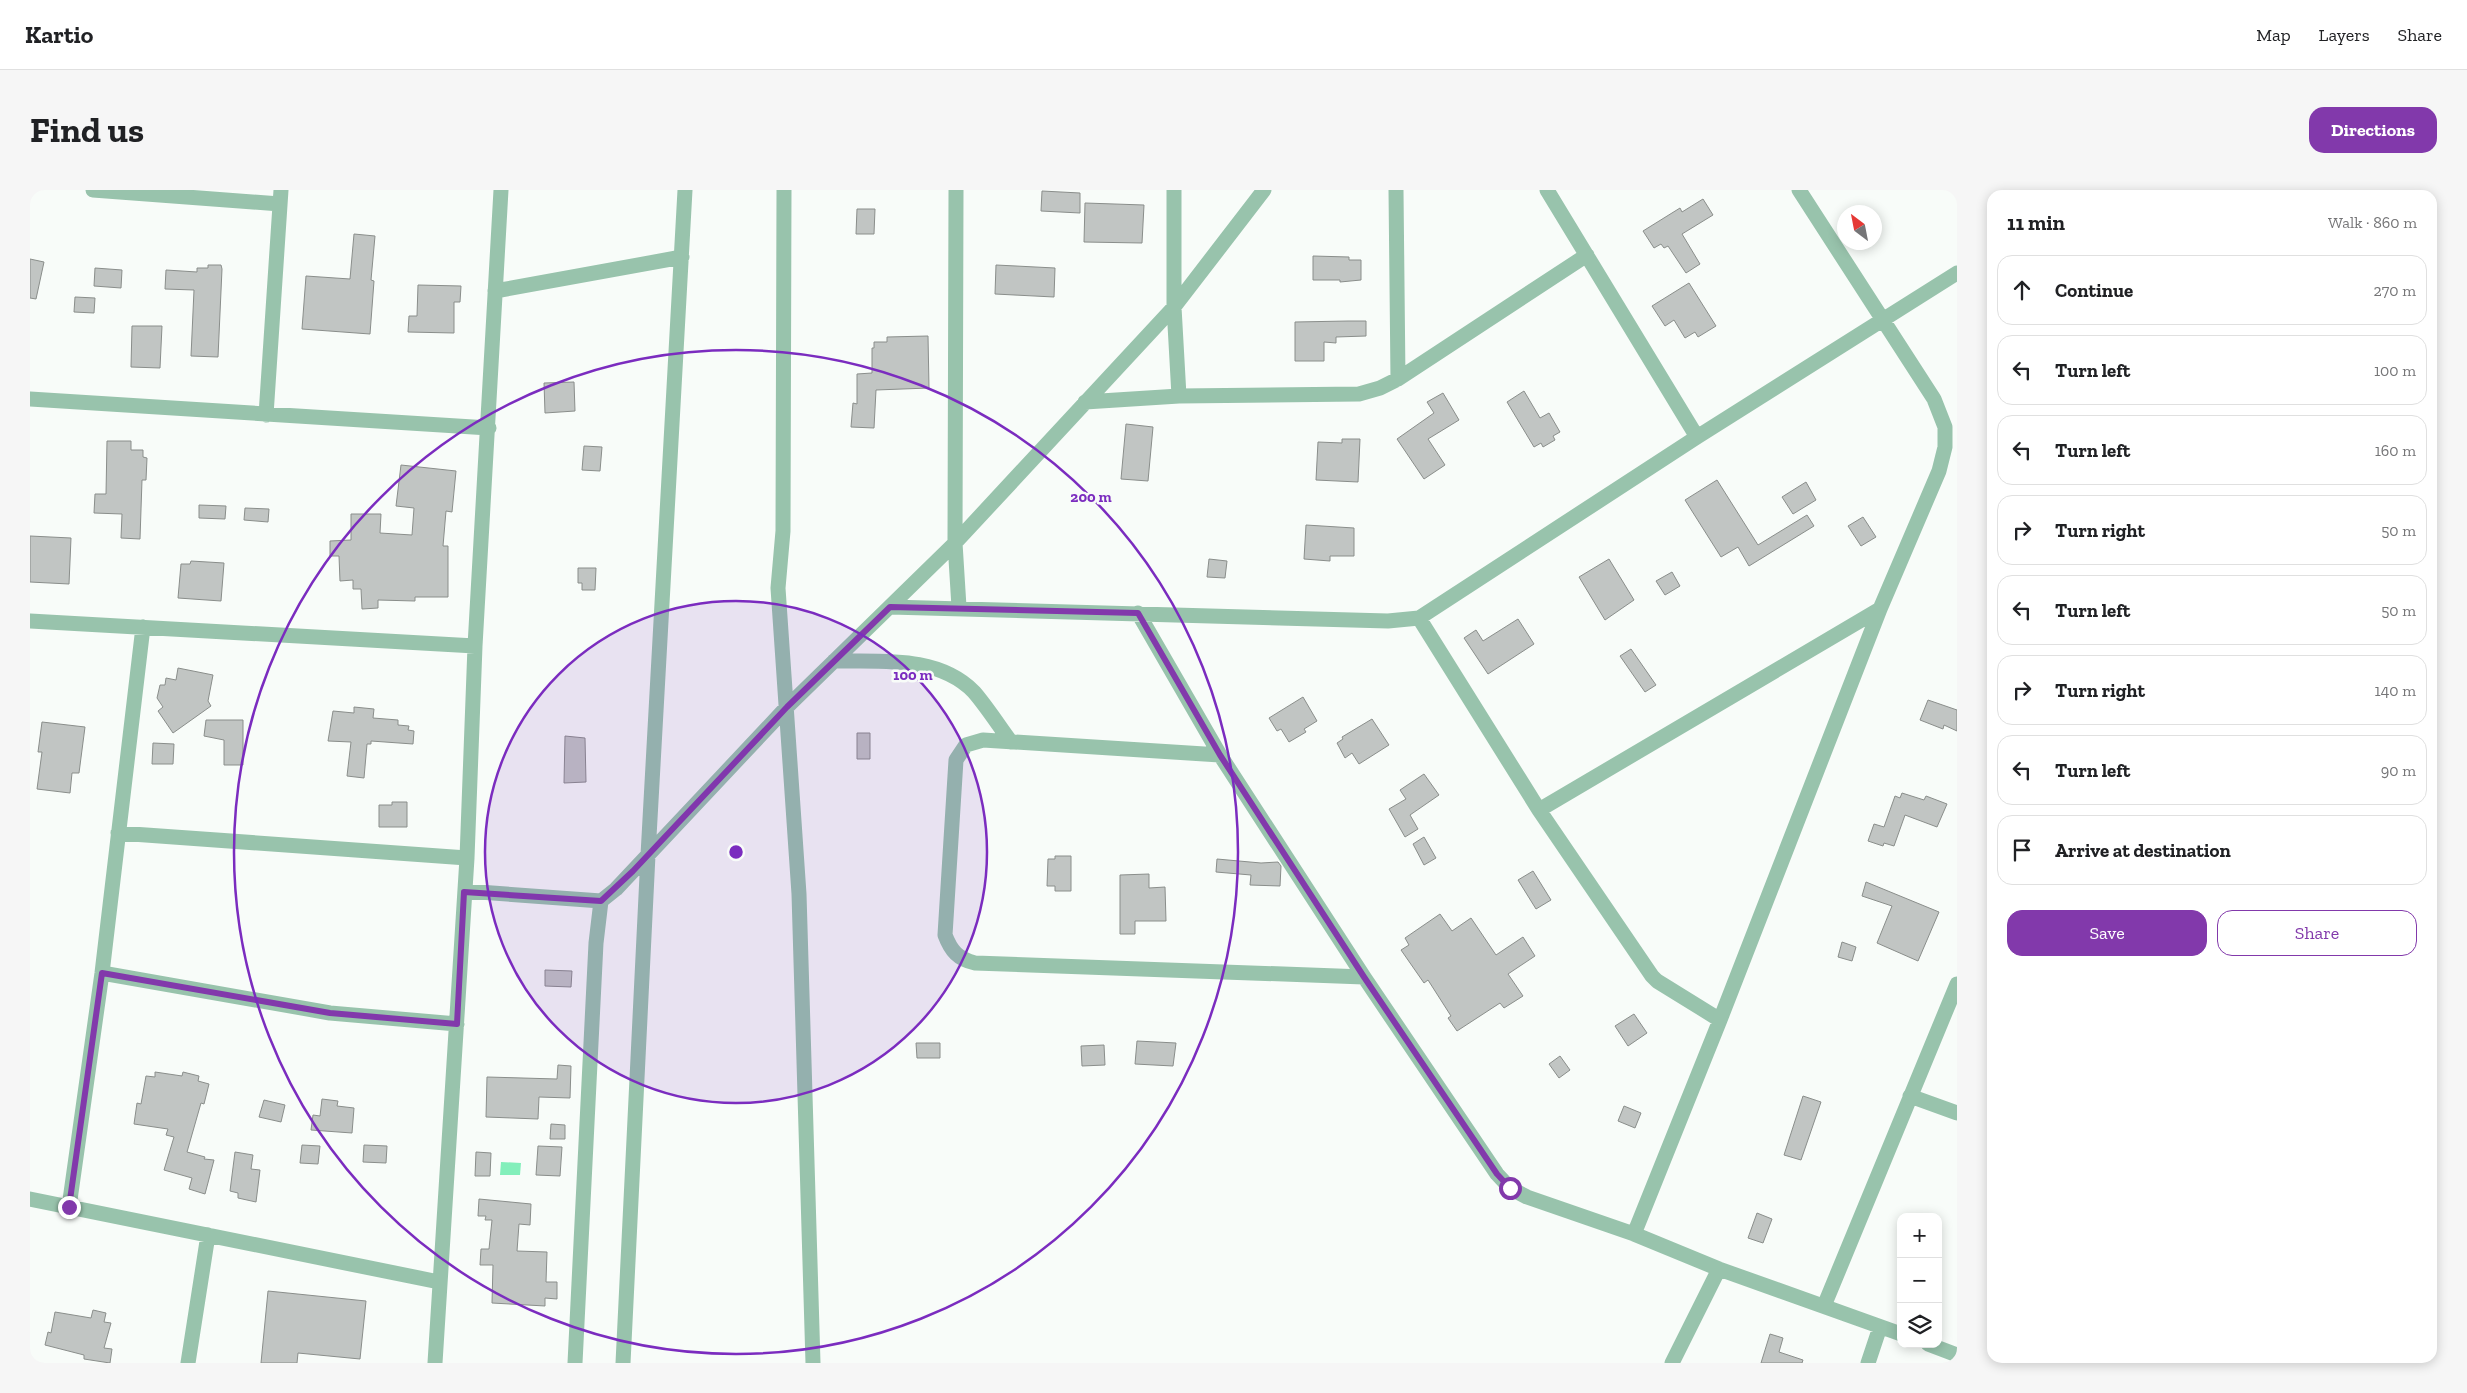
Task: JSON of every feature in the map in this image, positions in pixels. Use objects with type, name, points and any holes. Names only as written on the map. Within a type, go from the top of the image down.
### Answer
[{"type":"street","points":[[93,190],[281,197],[266,415]]},
{"type":"street","points":[[435,1363],[467,858],[475,646],[489,428],[501,190]]},
{"type":"street","points":[[623,1363],[648,855],[685,190]]},
{"type":"street","points":[[784,190],[783,531],[778,588],[799,894],[813,1363]]},
{"type":"street","points":[[956,190],[955,543],[959,607]]},
{"type":"street","points":[[1174,190],[1174,307],[1179,396]]},
{"type":"street","points":[[464,892],[601,901],[616,889],[787,707],[955,543],[1174,307],[1264,190]]},
{"type":"street","points":[[1396,190],[1398,380]]},
{"type":"street","points":[[1547,190],[1698,437]]},
{"type":"street","points":[[1634,1234],[1720,1020],[1880,609],[1939,471],[1945,447],[1945,427],[1934,398],[1800,190]]},
{"type":"street","points":[[1085,402],[1179,396],[1359,394],[1380,388],[1398,380],[1587,255]]},
{"type":"street","points":[[495,291],[682,257]]},
{"type":"street","points":[[890,607],[959,607],[1388,621],[1419,618],[1698,437],[1957,273]]},
{"type":"street","points":[[30,398],[266,415],[489,428]]},
{"type":"street","points":[[1539,810],[1880,609]]},
{"type":"street","points":[[1138,613],[1220,755],[1364,977],[1497,1174],[1510,1188],[1527,1197],[1634,1234],[1720,1269],[1897,1333]]},
{"type":"street","points":[[1419,618],[1539,810],[1655,979],[1720,1020]]},
{"type":"street","points":[[30,621],[475,646]]},
{"type":"street","points":[[69,1207],[102,973],[143,628]]},
{"type":"street","points":[[834,661],[921,665],[944,672],[974,692],[1011,742]]},
{"type":"street","points":[[1220,755],[1011,742],[974,741],[966,745],[956,760],[945,935],[955,954],[964,960],[975,963],[1364,977]]},
{"type":"street","points":[[118,833],[467,858]]},
{"type":"street","points":[[575,1363],[596,943],[601,901]]},
{"type":"street","points":[[102,973],[330,1013],[457,1024]]},
{"type":"street","points":[[1824,1306],[1957,984]]},
{"type":"street","points":[[1910,1096],[1957,1113]]},
{"type":"street","points":[[30,1199],[439,1282]]},
{"type":"street","points":[[188,1363],[208,1235]]},
{"type":"street","points":[[1672,1363],[1720,1269]]},
{"type":"street","points":[[1868,1363],[1880,1327]]},
{"type":"street","points":[[1939,1348],[1957,1355]]},
{"type":"shaded area","points":[[501,1162],[521,1163],[520,1175],[500,1175]]},
{"type":"building","points":[[1042,191],[1080,193],[1080,213],[1041,211]]},
{"type":"building","points":[[1703,199],[1713,215],[1682,234],[1700,264],[1686,273],[1668,246],[1664,248],[1661,244],[1654,248],[1643,231],[1680,208],[1682,212]]},
{"type":"building","points":[[1085,203],[1144,205],[1142,243],[1084,242]]},
{"type":"building","points":[[857,209],[875,209],[874,234],[856,234]]},
{"type":"building","points":[[354,234],[375,236],[371,280],[374,281],[370,334],[302,329],[306,276],[350,279]]},
{"type":"building","points":[[1313,256],[1349,257],[1349,260],[1361,260],[1361,280],[1340,282],[1340,280],[1313,280]]},
{"type":"building","points":[[30,259],[44,262],[36,299],[30,298]]},
{"type":"building","points":[[208,265],[221,265],[222,269],[218,357],[191,356],[194,290],[165,289],[166,270],[197,272],[197,268],[208,268]]},
{"type":"building","points":[[996,265],[1055,268],[1054,297],[995,294]]},
{"type":"building","points":[[95,268],[122,270],[121,288],[94,286]]},
{"type":"building","points":[[1689,283],[1716,326],[1698,337],[1695,332],[1685,338],[1674,320],[1665,326],[1652,306]]},
{"type":"building","points":[[418,285],[461,286],[460,302],[454,302],[454,333],[408,332],[409,316],[417,316]]},
{"type":"building","points":[[75,297],[95,298],[94,313],[74,312]]},
{"type":"building","points":[[1366,321],[1366,336],[1336,337],[1336,343],[1324,342],[1324,361],[1295,361],[1295,322]]},
{"type":"building","points":[[132,326],[162,326],[160,368],[131,367]]},
{"type":"building","points":[[928,336],[929,388],[876,390],[874,428],[851,427],[853,403],[857,404],[857,374],[872,373],[872,348],[874,348],[874,342],[887,342],[887,337]]},
{"type":"building","points":[[574,382],[575,411],[545,413],[544,383]]},
{"type":"building","points":[[1524,391],[1540,418],[1549,413],[1560,432],[1553,436],[1555,440],[1543,447],[1541,443],[1534,447],[1507,402]]},
{"type":"building","points":[[1443,393],[1459,420],[1428,439],[1445,465],[1424,479],[1397,439],[1434,413],[1427,402]]},
{"type":"building","points":[[1126,424],[1153,427],[1148,481],[1121,479]]},
{"type":"building","points":[[1342,439],[1360,439],[1358,482],[1316,480],[1318,442],[1342,443]]},
{"type":"building","points":[[107,441],[131,441],[131,450],[143,450],[143,457],[147,458],[146,480],[142,480],[140,539],[121,538],[122,514],[94,513],[95,494],[106,494]]},
{"type":"building","points":[[584,446],[602,447],[600,471],[582,470]]},
{"type":"building","points":[[401,465],[456,471],[452,512],[446,511],[443,546],[448,546],[448,597],[415,597],[415,601],[378,600],[378,608],[362,609],[361,589],[353,589],[353,580],[340,581],[339,556],[330,556],[330,541],[351,540],[351,514],[381,514],[380,533],[412,535],[414,508],[396,506]]},
{"type":"building","points":[[1717,480],[1758,545],[1807,515],[1814,526],[1749,566],[1738,547],[1721,557],[1685,500]]},
{"type":"building","points":[[1806,482],[1816,500],[1793,514],[1782,497]]},
{"type":"building","points":[[199,505],[226,506],[225,519],[199,518]]},
{"type":"building","points":[[245,508],[269,509],[268,522],[244,520]]},
{"type":"building","points":[[1863,517],[1876,537],[1861,546],[1848,526]]},
{"type":"building","points":[[1306,525],[1354,528],[1354,556],[1330,556],[1330,561],[1304,559]]},
{"type":"building","points":[[30,536],[71,538],[69,584],[30,582]]},
{"type":"building","points":[[1209,559],[1227,561],[1225,578],[1207,577]]},
{"type":"building","points":[[1609,559],[1634,600],[1605,620],[1579,577]]},
{"type":"building","points":[[191,561],[224,563],[221,601],[178,598],[181,564],[190,564]]},
{"type":"building","points":[[578,568],[596,568],[595,590],[582,590],[582,583],[578,583]]},
{"type":"building","points":[[1672,572],[1680,586],[1665,595],[1656,581]]},
{"type":"building","points":[[1518,619],[1534,644],[1488,674],[1464,638],[1476,630],[1483,641]]},
{"type":"building","points":[[1631,649],[1656,685],[1645,692],[1620,656]]},
{"type":"building","points":[[178,668],[213,675],[208,701],[211,706],[173,733],[158,711],[163,707],[157,698],[160,685],[165,685],[166,678],[176,680]]},
{"type":"building","points":[[1303,697],[1317,721],[1304,729],[1306,732],[1289,742],[1281,729],[1277,731],[1269,718]]},
{"type":"building","points":[[1928,700],[1957,710],[1957,731],[1944,725],[1943,729],[1920,720]]},
{"type":"building","points":[[354,707],[374,709],[373,718],[398,720],[398,725],[409,726],[408,730],[414,731],[413,744],[371,741],[371,744],[367,744],[364,778],[347,776],[351,742],[328,741],[333,711],[354,713]]},
{"type":"building","points":[[1372,719],[1389,745],[1359,764],[1352,753],[1345,758],[1337,743],[1343,739],[1342,737]]},
{"type":"building","points":[[206,720],[243,720],[243,765],[224,765],[224,740],[204,736]]},
{"type":"building","points":[[42,722],[85,727],[79,773],[72,773],[70,793],[37,789],[42,752],[38,752]]},
{"type":"building","points":[[857,733],[870,733],[870,759],[857,759]]},
{"type":"building","points":[[565,736],[585,738],[586,782],[564,783]]},
{"type":"building","points":[[153,743],[174,744],[173,764],[152,764]]},
{"type":"building","points":[[1424,774],[1439,795],[1410,815],[1418,829],[1405,837],[1389,809],[1406,799],[1400,790]]},
{"type":"building","points":[[1902,793],[1924,800],[1926,796],[1947,804],[1937,827],[1905,815],[1894,846],[1884,843],[1883,846],[1868,841],[1874,824],[1884,827],[1895,796],[1900,798]]},
{"type":"building","points":[[392,802],[407,802],[407,827],[379,827],[379,805],[392,805]]},
{"type":"building","points":[[1424,837],[1436,858],[1424,865],[1413,844]]},
{"type":"building","points":[[1055,856],[1071,856],[1071,891],[1055,891],[1055,886],[1047,886],[1048,859],[1055,859]]},
{"type":"building","points":[[1217,859],[1261,863],[1278,862],[1281,866],[1280,886],[1250,885],[1251,875],[1216,872]]},
{"type":"building","points":[[1533,871],[1551,900],[1536,909],[1518,880]]},
{"type":"building","points":[[1149,874],[1149,888],[1165,887],[1166,921],[1135,921],[1135,934],[1120,934],[1120,875]]},
{"type":"building","points":[[1866,882],[1939,912],[1918,961],[1877,943],[1892,906],[1862,896]]},
{"type":"building","points":[[1440,914],[1452,931],[1471,918],[1496,955],[1523,937],[1535,956],[1508,974],[1523,996],[1504,1008],[1500,1003],[1457,1031],[1448,1018],[1451,1016],[1428,980],[1424,983],[1401,950],[1409,945],[1405,938]]},
{"type":"building","points":[[1842,942],[1856,947],[1852,961],[1838,957]]},
{"type":"building","points":[[545,970],[572,971],[571,987],[545,986]]},
{"type":"building","points":[[1634,1014],[1647,1033],[1628,1046],[1615,1026]]},
{"type":"building","points":[[1137,1041],[1176,1043],[1173,1066],[1135,1064]]},
{"type":"building","points":[[916,1043],[940,1043],[940,1058],[917,1058]]},
{"type":"building","points":[[1104,1045],[1105,1065],[1082,1066],[1081,1046]]},
{"type":"building","points":[[1560,1056],[1570,1070],[1559,1078],[1549,1064]]},
{"type":"building","points":[[558,1065],[571,1066],[570,1098],[539,1097],[538,1119],[486,1117],[487,1077],[557,1079]]},
{"type":"building","points":[[155,1072],[182,1076],[183,1072],[199,1076],[198,1081],[209,1084],[204,1104],[201,1103],[187,1152],[205,1157],[204,1159],[214,1160],[205,1194],[189,1189],[192,1178],[164,1170],[174,1137],[166,1135],[168,1129],[134,1124],[137,1103],[141,1104],[146,1076],[155,1077]]},
{"type":"building","points":[[1803,1096],[1821,1102],[1801,1160],[1784,1155]]},
{"type":"building","points":[[322,1099],[338,1101],[337,1106],[354,1108],[352,1133],[311,1130],[313,1115],[320,1116]]},
{"type":"building","points":[[264,1100],[285,1105],[281,1122],[259,1117]]},
{"type":"building","points":[[1624,1106],[1641,1113],[1635,1128],[1618,1121]]},
{"type":"building","points":[[551,1124],[565,1125],[565,1139],[550,1139]]},
{"type":"building","points":[[302,1145],[320,1146],[318,1164],[300,1163]]},
{"type":"building","points":[[364,1145],[387,1146],[386,1163],[363,1162]]},
{"type":"building","points":[[538,1146],[562,1147],[560,1176],[536,1175]]},
{"type":"building","points":[[235,1152],[253,1155],[251,1169],[260,1170],[256,1202],[238,1198],[238,1193],[230,1191]]},
{"type":"building","points":[[476,1152],[491,1153],[490,1176],[475,1176]]},
{"type":"building","points":[[479,1199],[531,1204],[530,1225],[519,1224],[517,1251],[547,1252],[546,1282],[557,1282],[557,1299],[545,1298],[545,1306],[492,1303],[493,1265],[480,1265],[481,1249],[489,1249],[492,1220],[485,1220],[486,1216],[478,1216]]},
{"type":"building","points":[[1757,1213],[1772,1219],[1763,1243],[1748,1238]]},
{"type":"building","points":[[268,1291],[366,1301],[360,1359],[298,1353],[297,1363],[261,1363]]},
{"type":"building","points":[[93,1310],[106,1313],[104,1322],[111,1323],[104,1348],[112,1349],[110,1363],[84,1359],[84,1355],[45,1345],[48,1332],[51,1333],[55,1312],[91,1318]]},
{"type":"building","points":[[1770,1334],[1783,1338],[1779,1352],[1803,1360],[1802,1363],[1761,1363]]},
{"type":"route","points":[[69,1207],[102,973],[330,1013],[457,1024],[464,892],[601,901],[616,889],[787,707],[890,607],[959,607],[1138,613],[1220,755],[1364,977],[1497,1174],[1510,1188]]}]
